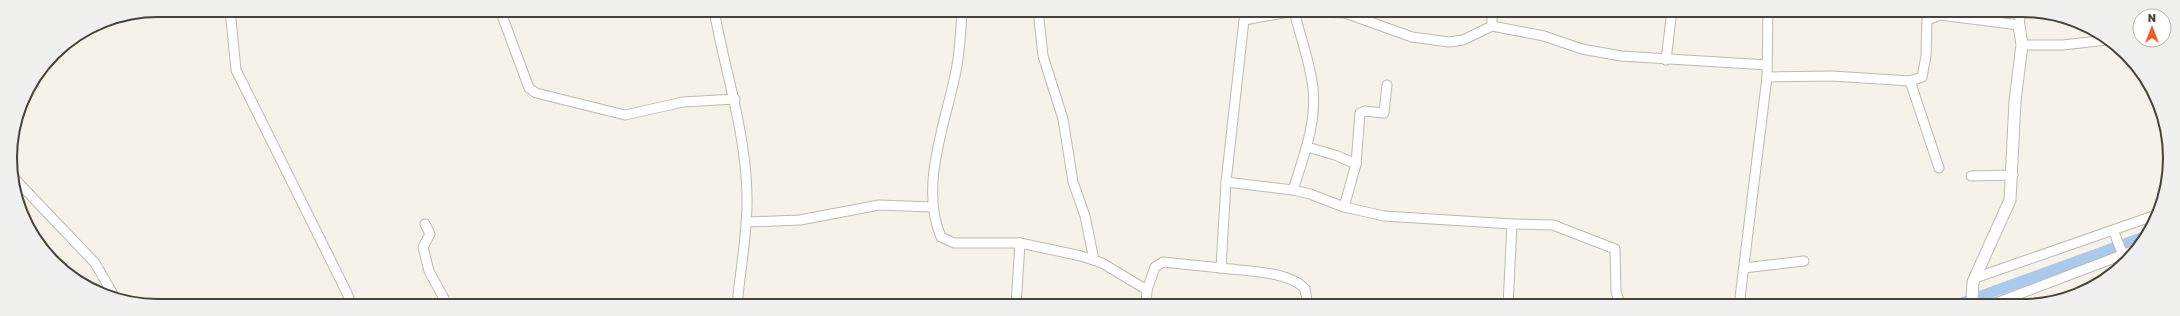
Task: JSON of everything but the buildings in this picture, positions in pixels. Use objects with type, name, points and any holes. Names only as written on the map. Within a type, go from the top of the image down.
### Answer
[{"type":"street","points":[[231,17],[236,70],[349,299]]},
{"type":"street","points":[[503,17],[529,88],[536,93],[622,115],[683,102],[735,99]]},
{"type":"street","points":[[716,17],[735,99],[743,152],[747,195],[747,222],[741,260],[738,299]]},
{"type":"street","points":[[961,17],[956,71],[933,175],[932,207],[936,225],[942,237],[947,241],[954,243],[1020,243],[1094,260],[1102,263],[1146,290]]},
{"type":"street","points":[[1039,17],[1043,56],[1063,119],[1069,148],[1073,182],[1085,216],[1094,260]]},
{"type":"street","points":[[1221,268],[1226,182],[1244,17]]},
{"type":"street","points":[[1292,190],[1307,147],[1312,116],[1313,89],[1295,17]]},
{"type":"street","points":[[1356,17],[1412,37],[1449,42],[1462,40],[1492,26],[1544,36],[1582,49],[1621,56],[1666,60],[1767,65]]},
{"type":"street","points":[[1492,17],[1492,26]]},
{"type":"street","points":[[1666,60],[1671,17]]},
{"type":"street","points":[[1740,299],[1767,77],[1768,17]]},
{"type":"street","points":[[1767,77],[1832,76],[1910,81],[1922,77],[1926,56],[1927,20],[1935,17]]},
{"type":"street","points":[[1956,17],[2019,25]]},
{"type":"street","points":[[1971,299],[1973,283],[2007,211],[2010,200],[2013,175],[2015,101],[2022,45],[2019,25],[2020,17]]},
{"type":"street","points":[[2022,45],[2063,45],[2100,41]]},
{"type":"street","points":[[1910,81],[1939,168]]},
{"type":"street","points":[[1344,207],[1356,164],[1360,113],[1365,111],[1384,113],[1387,85]]},
{"type":"street","points":[[1307,147],[1334,155],[1356,164]]},
{"type":"street","points":[[1971,176],[2013,175]]},
{"type":"street","points":[[1226,182],[1292,190],[1310,194],[1344,207],[1384,216],[1553,225],[1615,249],[1616,292],[1618,299]]},
{"type":"street","points":[[20,184],[95,264],[111,291]]},
{"type":"street","points":[[747,222],[800,220],[879,205],[932,207]]},
{"type":"street","points":[[1973,283],[2149,217]]},
{"type":"street","points":[[425,224],[430,234],[423,247],[429,271],[444,299]]},
{"type":"street","points":[[1508,299],[1512,224]]},
{"type":"street","points":[[2113,230],[2123,253]]},
{"type":"street","points":[[1016,299],[1020,243]]},
{"type":"street","points":[[2006,299],[2127,252]]},
{"type":"street","points":[[1744,268],[1804,261]]},
{"type":"street","points":[[1146,299],[1146,290],[1155,267],[1162,262],[1269,274],[1292,280],[1305,289],[1307,299]]},
{"type":"waterway","points":[[1973,299],[2137,240]]}]
